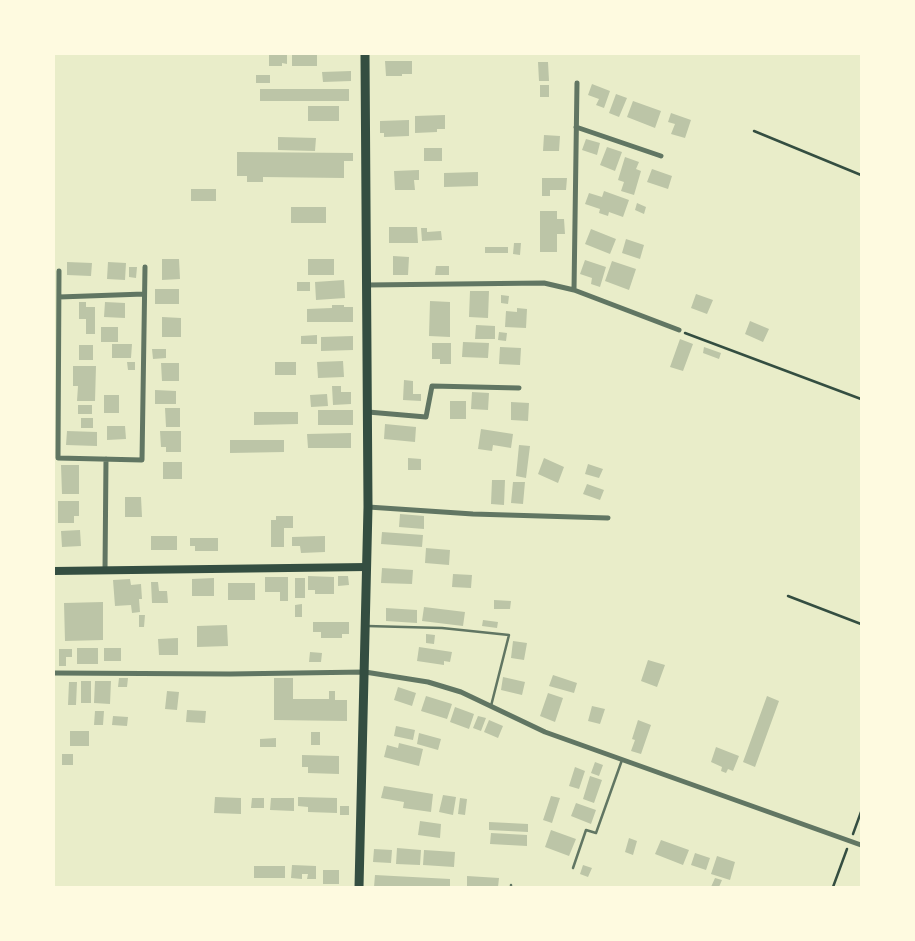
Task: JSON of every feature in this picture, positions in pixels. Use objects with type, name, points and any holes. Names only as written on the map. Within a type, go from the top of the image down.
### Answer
[{"type":"highway","points":[[359,887],[368,508],[364,54]]},
{"type":"main road","points":[[54,571],[367,567]]},
{"type":"street","points":[[574,290],[577,83]]},
{"type":"street","points":[[576,127],[661,156]]},
{"type":"street","points":[[58,271],[56,415],[58,458],[142,460],[145,267]]},
{"type":"street","points":[[367,285],[544,283],[574,290],[679,330]]},
{"type":"street","points":[[59,297],[144,294]]},
{"type":"street","points":[[368,412],[426,417],[432,386],[519,388]]},
{"type":"street","points":[[105,570],[106,459]]},
{"type":"street","points":[[368,508],[473,514],[608,518]]},
{"type":"street","points":[[54,673],[230,674],[365,672],[428,682],[461,692],[545,732],[861,845]]},
{"type":"lane","points":[[366,626],[442,628],[509,635],[490,706]]},
{"type":"lane","points":[[573,868],[586,830],[596,833],[622,760]]},
{"type":"path","points":[[754,131],[861,174]]},
{"type":"path","points":[[679,330],[861,399]]},
{"type":"path","points":[[788,596],[861,624]]},
{"type":"path","points":[[833,887],[861,812]]},
{"type":"building","points":[[269,54],[287,54],[287,64],[282,63],[282,66],[269,66]]},
{"type":"building","points":[[292,54],[317,54],[317,66],[292,66]]},
{"type":"building","points":[[385,61],[412,61],[412,74],[386,76]]},
{"type":"building","points":[[538,62],[548,62],[549,81],[539,81]]},
{"type":"building","points":[[351,71],[351,81],[323,82],[322,72]]},
{"type":"building","points":[[256,75],[270,75],[270,83],[256,83]]},
{"type":"building","points":[[592,84],[610,91],[604,108],[596,105],[599,99],[588,95]]},
{"type":"building","points":[[540,85],[549,85],[549,97],[540,97]]},
{"type":"building","points":[[260,89],[349,89],[349,101],[260,101]]},
{"type":"building","points":[[616,94],[627,98],[619,117],[609,113]]},
{"type":"building","points":[[633,101],[661,111],[655,128],[627,117]]},
{"type":"building","points":[[308,106],[339,106],[339,121],[308,121]]},
{"type":"building","points":[[671,113],[691,120],[685,138],[671,134],[675,124],[668,122]]},
{"type":"building","points":[[445,115],[445,129],[437,129],[437,132],[415,133],[415,116]]},
{"type":"building","points":[[409,120],[409,136],[384,137],[384,133],[380,133],[380,121]]},
{"type":"building","points":[[544,135],[560,136],[559,151],[543,151]]},
{"type":"building","points":[[278,137],[316,138],[315,151],[278,150]]},
{"type":"building","points":[[586,139],[600,143],[597,155],[582,150]]},
{"type":"building","points":[[607,147],[622,152],[615,171],[600,165]]},
{"type":"building","points":[[424,148],[442,148],[442,161],[424,161]]},
{"type":"building","points":[[237,152],[353,153],[353,161],[344,161],[344,178],[263,177],[263,182],[247,182],[247,176],[237,176]]},
{"type":"building","points":[[625,157],[639,162],[636,169],[641,171],[634,195],[621,191],[624,182],[618,180]]},
{"type":"building","points":[[652,169],[672,176],[668,189],[647,182]]},
{"type":"building","points":[[419,170],[419,180],[414,180],[415,190],[395,190],[394,171]]},
{"type":"building","points":[[478,172],[478,186],[444,187],[444,173]]},
{"type":"building","points":[[542,178],[567,178],[566,190],[550,190],[550,196],[542,196]]},
{"type":"building","points":[[191,189],[216,189],[216,201],[191,201]]},
{"type":"building","points":[[604,191],[629,200],[623,217],[609,212],[608,216],[599,213],[600,209],[585,204],[589,193],[602,197]]},
{"type":"building","points":[[637,203],[646,207],[644,214],[635,210]]},
{"type":"building","points":[[291,207],[326,207],[326,223],[291,223]]},
{"type":"building","points":[[540,211],[557,211],[557,219],[564,219],[565,234],[557,234],[557,252],[540,252]]},
{"type":"building","points":[[389,227],[417,227],[418,243],[389,243]]},
{"type":"building","points":[[421,228],[427,228],[427,232],[441,231],[442,240],[422,241]]},
{"type":"building","points":[[591,229],[616,239],[610,254],[585,244]]},
{"type":"building","points":[[626,239],[644,245],[640,259],[622,253]]},
{"type":"building","points":[[514,243],[521,243],[520,255],[513,254]]},
{"type":"building","points":[[485,247],[508,247],[508,253],[485,253]]},
{"type":"building","points":[[393,256],[409,257],[408,275],[393,275]]},
{"type":"building","points":[[162,259],[179,259],[180,279],[162,280]]},
{"type":"building","points":[[308,259],[334,259],[334,275],[308,275]]},
{"type":"building","points":[[585,260],[606,267],[600,287],[591,284],[592,278],[580,274]]},
{"type":"building","points":[[612,261],[636,269],[629,290],[605,281]]},
{"type":"building","points":[[67,262],[92,263],[91,276],[67,275]]},
{"type":"building","points":[[108,262],[126,263],[125,280],[107,279]]},
{"type":"building","points":[[436,266],[449,266],[449,275],[435,275]]},
{"type":"building","points":[[129,267],[137,267],[136,278],[129,277]]},
{"type":"building","points":[[344,280],[345,298],[316,300],[315,282]]},
{"type":"building","points":[[297,282],[310,282],[310,291],[297,291]]},
{"type":"building","points":[[155,289],[179,289],[179,304],[155,304]]},
{"type":"building","points":[[470,291],[489,291],[488,318],[469,317]]},
{"type":"building","points":[[696,294],[713,300],[707,314],[691,308]]},
{"type":"building","points":[[501,295],[509,296],[508,304],[501,303]]},
{"type":"building","points":[[430,301],[450,302],[450,337],[429,336]]},
{"type":"building","points":[[79,302],[86,302],[86,307],[95,307],[95,334],[86,334],[86,319],[79,319]]},
{"type":"building","points":[[105,302],[125,303],[125,318],[104,317]]},
{"type":"building","points":[[332,305],[353,307],[353,322],[307,322],[307,309],[332,308]]},
{"type":"building","points":[[517,308],[527,309],[526,328],[505,327],[506,311],[517,312]]},
{"type":"building","points":[[162,317],[181,318],[181,337],[162,337]]},
{"type":"building","points":[[750,321],[769,329],[763,342],[745,334]]},
{"type":"building","points":[[476,325],[495,326],[495,339],[475,339]]},
{"type":"building","points":[[101,327],[118,327],[118,342],[101,342]]},
{"type":"building","points":[[499,332],[507,333],[506,341],[498,340]]},
{"type":"building","points":[[317,335],[317,344],[301,344],[301,336]]},
{"type":"building","points":[[353,336],[353,350],[321,351],[321,337]]},
{"type":"building","points":[[680,339],[693,344],[683,371],[670,367]]},
{"type":"building","points":[[463,342],[489,343],[488,358],[462,357]]},
{"type":"building","points":[[432,343],[451,343],[451,364],[440,364],[440,359],[432,359]]},
{"type":"building","points":[[112,344],[132,344],[131,358],[112,358]]},
{"type":"building","points":[[79,345],[93,345],[93,360],[79,360]]},
{"type":"building","points":[[500,347],[521,348],[520,365],[499,364]]},
{"type":"building","points":[[704,347],[721,353],[719,359],[703,353]]},
{"type":"building","points":[[152,349],[166,349],[166,358],[153,359]]},
{"type":"building","points":[[343,361],[344,377],[318,378],[317,362]]},
{"type":"building","points":[[127,362],[135,362],[135,370],[128,370]]},
{"type":"building","points":[[275,362],[296,362],[296,375],[275,375]]},
{"type":"building","points":[[161,363],[179,363],[179,381],[162,381]]},
{"type":"building","points":[[73,366],[96,366],[95,401],[77,401],[78,386],[73,386]]},
{"type":"building","points":[[404,380],[413,381],[413,394],[421,394],[421,401],[403,400]]},
{"type":"building","points":[[332,386],[341,386],[341,392],[351,392],[351,404],[333,405]]},
{"type":"building","points":[[155,390],[176,391],[176,404],[155,404]]},
{"type":"building","points":[[472,392],[489,393],[488,410],[471,409]]},
{"type":"building","points":[[327,394],[328,406],[311,407],[310,395]]},
{"type":"building","points":[[104,395],[119,395],[119,413],[104,413]]},
{"type":"building","points":[[450,401],[466,401],[466,419],[450,419]]},
{"type":"building","points":[[511,402],[529,403],[528,421],[511,420]]},
{"type":"building","points":[[78,405],[92,405],[92,414],[78,414]]},
{"type":"building","points":[[165,408],[180,408],[180,427],[166,427]]},
{"type":"building","points":[[318,410],[353,410],[353,425],[318,425]]},
{"type":"building","points":[[254,412],[298,412],[298,424],[254,425]]},
{"type":"building","points":[[81,418],[93,418],[93,428],[81,428]]},
{"type":"building","points":[[385,424],[416,427],[415,442],[384,439]]},
{"type":"building","points":[[107,426],[125,426],[126,439],[107,440]]},
{"type":"building","points":[[481,429],[513,434],[511,448],[493,445],[492,451],[478,449]]},
{"type":"building","points":[[67,431],[97,432],[97,446],[66,445]]},
{"type":"building","points":[[160,431],[181,431],[181,452],[166,452],[166,447],[161,447]]},
{"type":"building","points":[[351,433],[351,448],[308,448],[307,434]]},
{"type":"building","points":[[230,440],[284,440],[284,452],[230,453]]},
{"type":"building","points":[[519,445],[530,446],[526,478],[516,476]]},
{"type":"building","points":[[408,458],[421,459],[421,470],[408,470]]},
{"type":"building","points":[[544,458],[564,467],[558,483],[538,474]]},
{"type":"building","points":[[163,462],[182,462],[182,479],[163,479]]},
{"type":"building","points":[[588,464],[603,469],[599,478],[585,474]]},
{"type":"building","points":[[61,465],[79,465],[79,494],[62,494]]},
{"type":"building","points":[[492,480],[505,480],[504,505],[491,504]]},
{"type":"building","points":[[513,482],[525,482],[523,504],[511,503]]},
{"type":"building","points":[[587,484],[604,490],[600,500],[583,494]]},
{"type":"building","points":[[125,497],[141,497],[142,517],[125,517]]},
{"type":"building","points":[[58,501],[79,501],[79,516],[74,516],[74,523],[58,523]]},
{"type":"building","points":[[400,514],[424,516],[424,529],[399,527]]},
{"type":"building","points":[[276,516],[293,516],[293,528],[284,528],[284,547],[271,547],[271,520],[276,520]]},
{"type":"building","points":[[80,530],[81,546],[62,547],[61,531]]},
{"type":"building","points":[[382,532],[423,535],[422,547],[381,544]]},
{"type":"building","points":[[151,536],[177,536],[177,550],[151,550]]},
{"type":"building","points":[[325,536],[325,552],[301,553],[300,546],[292,546],[292,537]]},
{"type":"building","points":[[190,538],[218,538],[218,551],[195,551],[195,546],[190,546]]},
{"type":"building","points":[[426,548],[450,550],[449,565],[425,563]]},
{"type":"building","points":[[382,568],[413,570],[412,584],[381,583]]},
{"type":"building","points":[[453,574],[472,575],[471,588],[452,587]]},
{"type":"building","points":[[308,576],[334,577],[334,594],[315,594],[315,590],[308,590]]},
{"type":"building","points":[[338,576],[348,576],[349,585],[338,586]]},
{"type":"building","points":[[265,577],[288,577],[288,601],[280,601],[280,592],[265,592]]},
{"type":"building","points":[[214,578],[214,596],[192,596],[192,579]]},
{"type":"building","points":[[295,578],[305,578],[305,598],[295,598]]},
{"type":"building","points":[[130,579],[131,585],[141,584],[142,599],[139,599],[140,612],[132,613],[131,605],[115,606],[113,580]]},
{"type":"building","points":[[151,582],[158,582],[159,591],[167,591],[168,603],[152,603]]},
{"type":"building","points":[[228,583],[255,583],[255,600],[228,600]]},
{"type":"building","points":[[494,600],[511,601],[510,609],[494,609]]},
{"type":"building","points":[[103,602],[103,640],[65,641],[64,603]]},
{"type":"building","points":[[302,604],[302,617],[295,617],[295,605]]},
{"type":"building","points":[[424,607],[465,612],[463,626],[422,621]]},
{"type":"building","points":[[386,608],[417,610],[417,623],[386,621]]},
{"type":"building","points":[[139,615],[145,615],[144,627],[139,627]]},
{"type":"building","points":[[483,620],[498,622],[497,628],[482,626]]},
{"type":"building","points":[[313,622],[349,622],[349,634],[342,634],[342,638],[321,638],[321,632],[313,632]]},
{"type":"building","points":[[227,625],[228,646],[197,647],[197,626]]},
{"type":"building","points":[[426,634],[435,635],[434,644],[426,643]]},
{"type":"building","points":[[178,638],[178,655],[159,655],[158,639]]},
{"type":"building","points":[[513,641],[527,643],[524,660],[511,658]]},
{"type":"building","points":[[419,647],[452,652],[450,662],[444,661],[444,665],[417,661]]},
{"type":"building","points":[[77,648],[98,648],[98,664],[77,664]]},
{"type":"building","points":[[104,648],[121,648],[121,661],[104,661]]},
{"type":"building","points":[[59,649],[72,649],[72,657],[66,657],[66,666],[59,666]]},
{"type":"building","points":[[310,652],[322,653],[321,662],[309,662]]},
{"type":"building","points":[[648,660],[665,665],[657,687],[641,681]]},
{"type":"building","points":[[553,675],[577,683],[574,693],[549,686]]},
{"type":"building","points":[[503,677],[525,682],[522,695],[501,690]]},
{"type":"building","points":[[119,678],[128,678],[127,687],[118,687]]},
{"type":"building","points":[[274,678],[293,678],[293,699],[329,699],[329,691],[335,691],[335,700],[347,700],[347,721],[274,720]]},
{"type":"building","points":[[81,681],[91,681],[91,703],[81,703]]},
{"type":"building","points":[[95,681],[111,681],[110,704],[94,703]]},
{"type":"building","points":[[69,682],[77,682],[76,705],[68,705]]},
{"type":"building","points":[[398,687],[416,693],[412,706],[394,700]]},
{"type":"building","points":[[167,691],[179,692],[177,710],[165,709]]},
{"type":"building","points":[[548,693],[563,698],[555,722],[540,716]]},
{"type":"building","points":[[426,696],[452,704],[447,719],[421,711]]},
{"type":"building","points":[[767,696],[779,701],[755,767],[743,762]]},
{"type":"building","points":[[592,706],[605,709],[600,724],[588,721]]},
{"type":"building","points":[[455,707],[474,714],[469,729],[450,722]]},
{"type":"building","points":[[187,710],[206,711],[205,723],[186,722]]},
{"type":"building","points":[[95,711],[104,711],[103,725],[94,725]]},
{"type":"building","points":[[113,716],[128,717],[127,726],[112,725]]},
{"type":"building","points":[[478,716],[486,718],[481,731],[473,728]]},
{"type":"building","points":[[489,720],[503,726],[498,738],[484,732]]},
{"type":"building","points":[[638,720],[651,725],[641,754],[631,751],[635,740],[632,739]]},
{"type":"building","points":[[396,726],[415,730],[413,740],[394,736]]},
{"type":"building","points":[[70,731],[89,731],[89,746],[70,746]]},
{"type":"building","points":[[311,732],[320,732],[320,745],[311,745]]},
{"type":"building","points":[[419,733],[441,739],[438,750],[417,744]]},
{"type":"building","points":[[276,738],[276,747],[260,747],[260,739]]},
{"type":"building","points":[[399,743],[423,749],[419,766],[384,757],[387,745],[398,748]]},
{"type":"building","points":[[716,747],[739,756],[733,771],[728,769],[726,773],[721,771],[722,767],[711,762]]},
{"type":"building","points":[[62,754],[73,754],[73,765],[62,765]]},
{"type":"building","points":[[302,755],[339,756],[339,774],[308,773],[308,767],[302,767]]},
{"type":"building","points":[[595,762],[603,765],[599,776],[591,773]]},
{"type":"building","points":[[575,767],[585,771],[579,789],[569,786]]},
{"type":"building","points":[[590,776],[602,780],[594,803],[583,799]]},
{"type":"building","points":[[384,786],[433,794],[431,812],[403,808],[404,802],[381,798]]},
{"type":"building","points":[[443,795],[456,797],[453,815],[439,812]]},
{"type":"building","points":[[551,796],[560,798],[552,823],[543,820]]},
{"type":"building","points":[[215,797],[241,798],[241,814],[214,813]]},
{"type":"building","points":[[298,797],[337,798],[337,813],[308,812],[308,807],[298,806]]},
{"type":"building","points":[[252,798],[264,798],[264,808],[251,808]]},
{"type":"building","points":[[271,798],[294,798],[294,811],[270,810]]},
{"type":"building","points":[[460,798],[467,799],[465,815],[458,814]]},
{"type":"building","points":[[576,803],[596,810],[591,824],[571,816]]},
{"type":"building","points":[[340,806],[349,806],[349,815],[340,815]]},
{"type":"building","points":[[420,821],[441,824],[440,838],[418,835]]},
{"type":"building","points":[[489,822],[528,824],[528,832],[489,830]]},
{"type":"building","points":[[551,830],[576,839],[569,856],[545,847]]},
{"type":"building","points":[[491,833],[527,835],[527,846],[490,844]]},
{"type":"building","points":[[629,838],[637,841],[633,855],[625,852]]},
{"type":"building","points":[[661,840],[689,850],[683,865],[655,854]]},
{"type":"building","points":[[397,848],[421,850],[420,865],[396,864]]},
{"type":"building","points":[[374,849],[392,850],[391,863],[373,862]]},
{"type":"building","points":[[424,850],[455,852],[454,867],[423,865]]},
{"type":"building","points":[[695,853],[710,858],[706,870],[691,865]]},
{"type":"building","points":[[717,856],[735,862],[730,880],[711,874]]},
{"type":"building","points":[[292,865],[316,866],[316,879],[307,879],[308,874],[302,874],[302,879],[291,878]]},
{"type":"building","points":[[583,865],[592,868],[588,877],[580,874]]},
{"type":"building","points":[[254,866],[285,866],[285,878],[254,878]]},
{"type":"building","points":[[323,870],[339,870],[339,884],[323,884]]},
{"type":"building","points":[[375,875],[450,879],[450,887],[374,887]]},
{"type":"building","points":[[467,876],[499,878],[498,887],[467,887]]},
{"type":"building","points":[[715,878],[722,880],[719,887],[711,887]]}]
